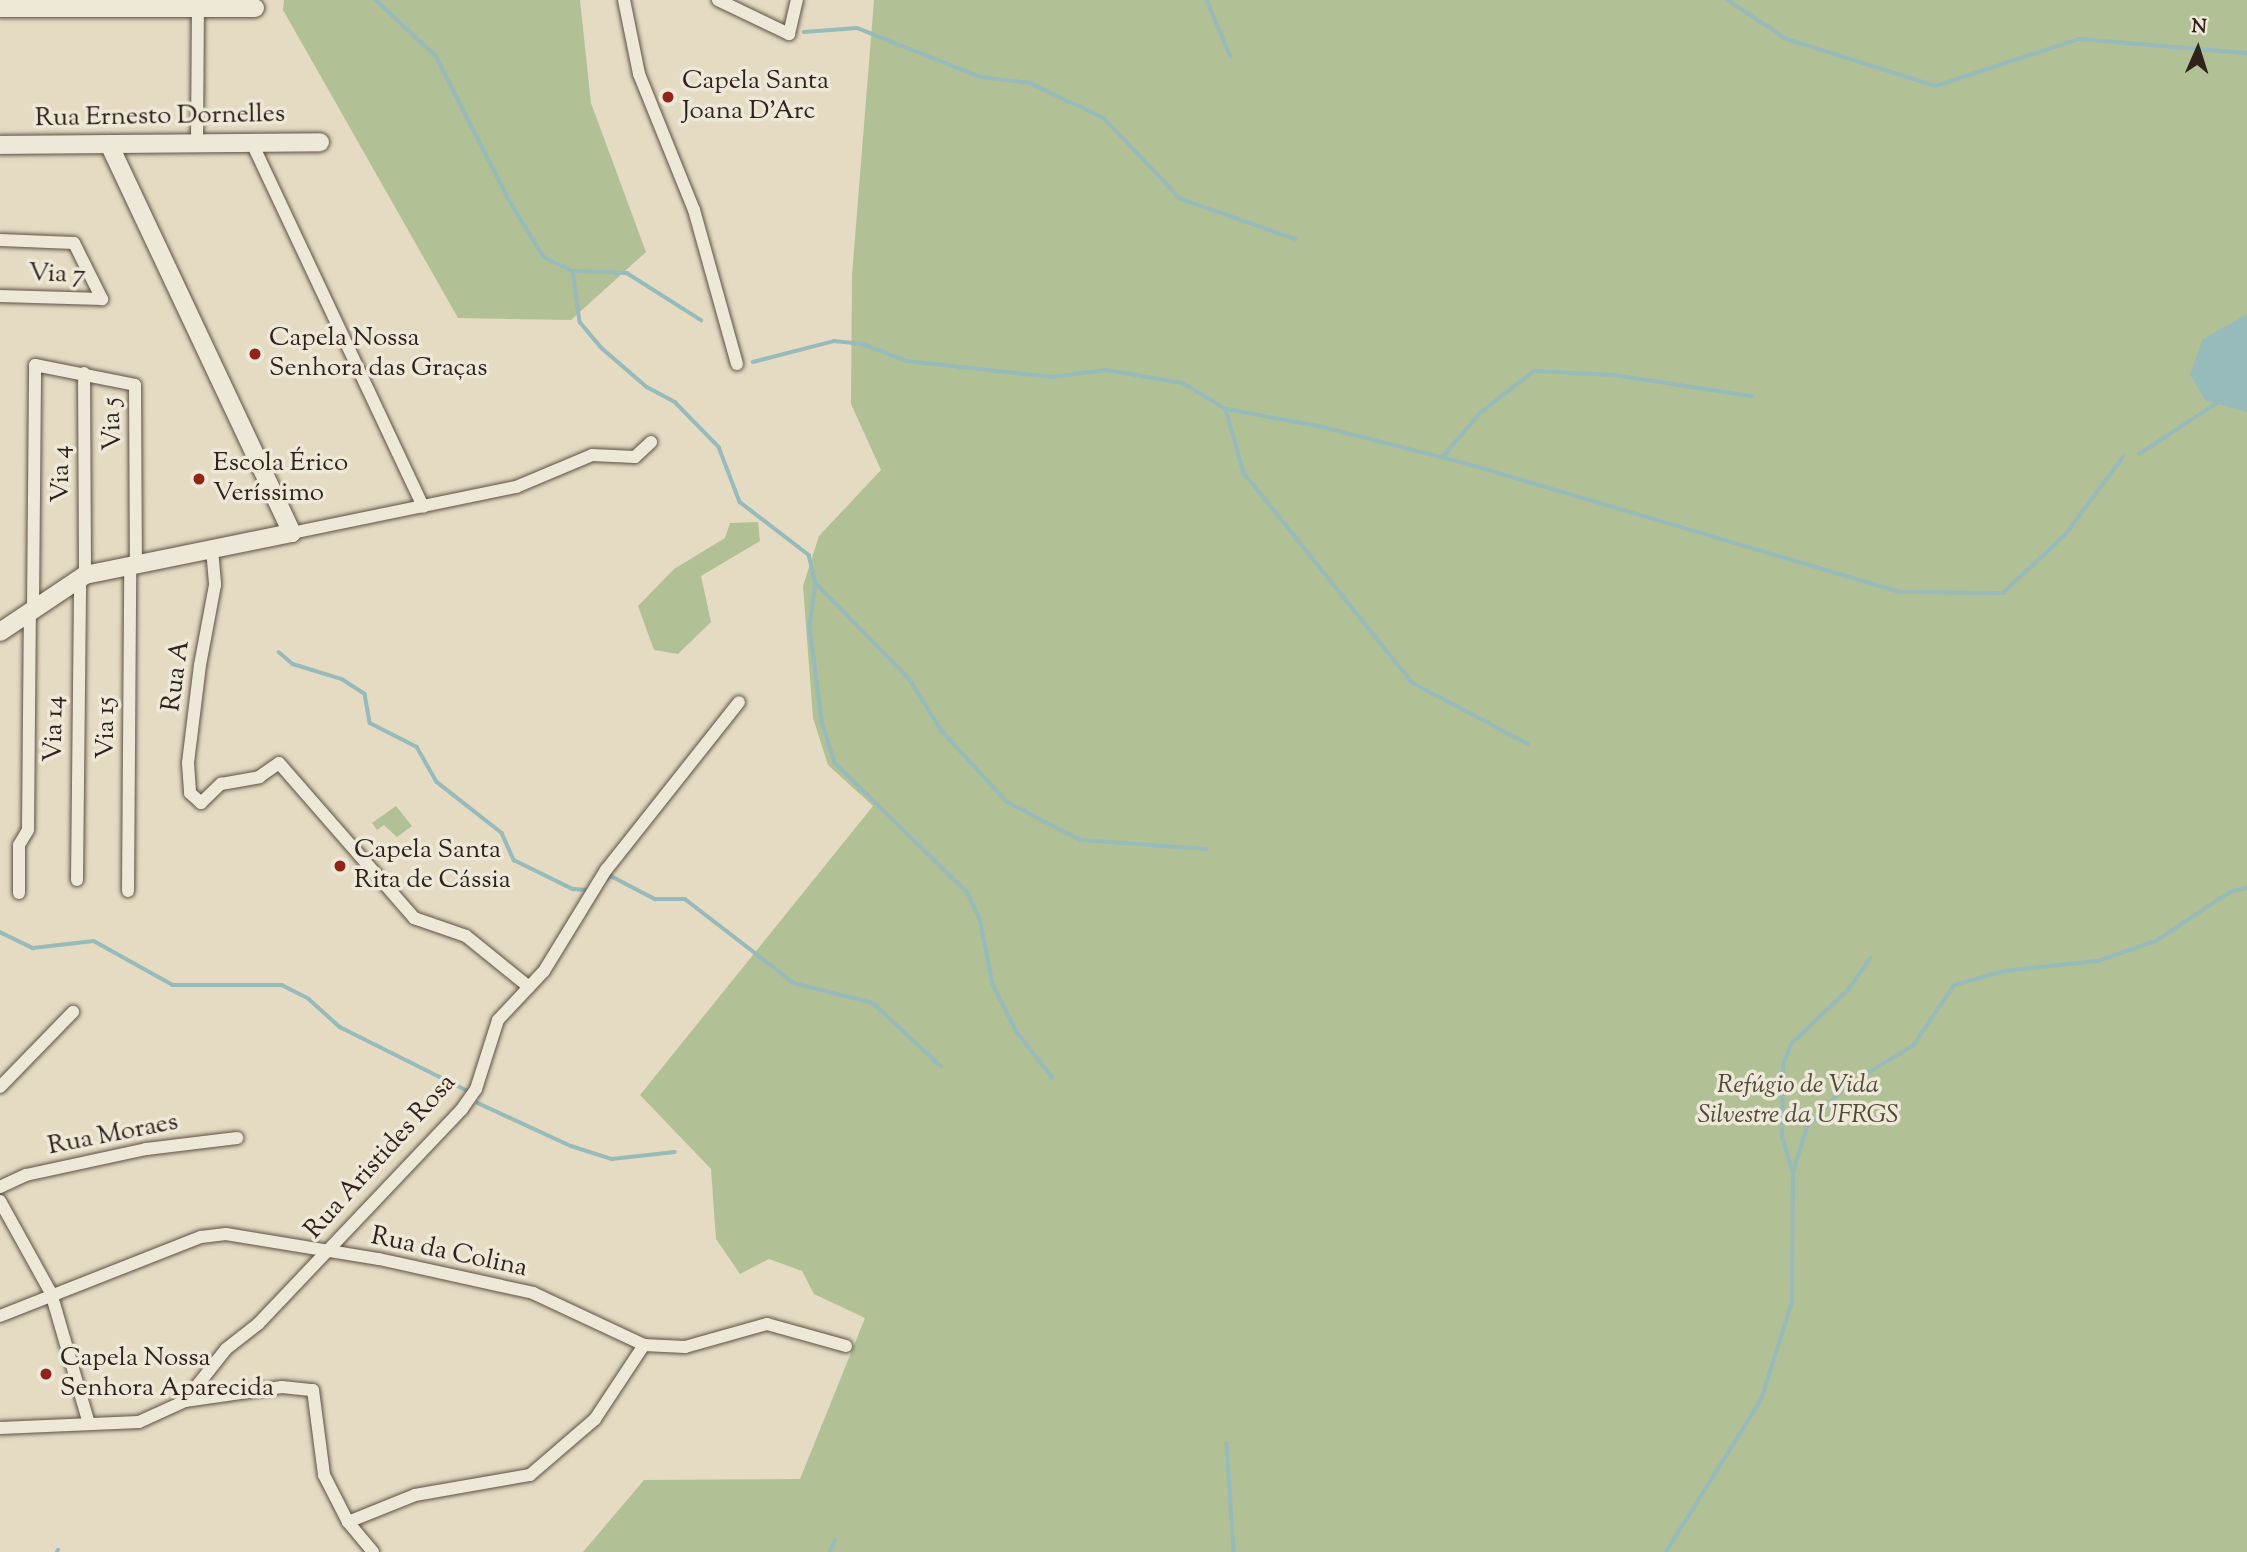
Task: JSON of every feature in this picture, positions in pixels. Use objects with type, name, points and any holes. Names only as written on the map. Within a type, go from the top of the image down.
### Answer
[{"type":"street","points":[[624,0],[639,74],[694,210],[737,364]]},
{"type":"street","points":[[718,0],[789,34],[797,0]]},
{"type":"street","points":[[0,8],[255,8]]},
{"type":"street","points":[[197,143],[198,8]]},
{"type":"street","name":"Rua Ernesto Dornelles","points":[[0,145],[320,142]]},
{"type":"street","points":[[252,143],[423,507]]},
{"type":"street","points":[[109,144],[292,533]]},
{"type":"street","name":"Via 7","points":[[0,240],[74,243],[102,299],[0,296]]},
{"type":"street","name":"Via 5","points":[[32,609],[35,365],[131,382],[137,389],[133,565]]},
{"type":"street","name":"Via 4","points":[[82,576],[85,373]]},
{"type":"street","points":[[0,632],[82,576],[516,487],[592,455],[635,457],[651,443]]},
{"type":"street","name":"Rua A","points":[[212,550],[215,585],[200,665],[187,783],[190,793],[201,803],[221,784],[259,777],[279,763],[414,918],[466,936],[529,987]]},
{"type":"street","name":"Via 15","points":[[128,891],[133,565]]},
{"type":"street","name":"Via 14","points":[[77,880],[82,576]]},
{"type":"street","points":[[19,893],[20,844],[28,830],[32,609]]},
{"type":"street","name":"Rua Aristides Rosa","points":[[0,1428],[139,1422],[186,1401],[226,1349],[258,1324],[462,1109],[476,1089],[498,1020],[529,987],[606,870],[739,702]]},
{"type":"street","points":[[0,1087],[73,1012]]},
{"type":"street","name":"Rua Moraes","points":[[0,1187],[26,1175],[146,1149],[237,1138]]},
{"type":"street","points":[[0,1201],[51,1293],[89,1424]]},
{"type":"street","name":"Rua da Colina","points":[[0,1316],[51,1293],[201,1237],[226,1234],[324,1253],[379,1259],[533,1293],[644,1345],[685,1347],[767,1324],[846,1346]]},
{"type":"street","points":[[348,1522],[415,1495],[529,1476],[594,1419],[644,1345]]},
{"type":"street","points":[[186,1401],[282,1387],[313,1390],[324,1475],[348,1522],[373,1552]]},
{"type":"green space","points":[[284,0],[580,0],[591,103],[646,252],[571,320],[458,318],[283,10]]},
{"type":"green space","name":"Refúgio de Vida Silvestre da UFRGS","points":[[874,0],[2247,0],[2247,1552],[583,1552],[644,1480],[800,1479],[865,1318],[814,1294],[802,1271],[769,1259],[740,1274],[716,1239],[711,1169],[640,1095],[873,806],[828,765],[813,718],[803,586],[819,536],[881,470],[851,404],[852,275]]},
{"type":"green space","points":[[758,522],[760,541],[701,576],[711,622],[678,654],[654,650],[638,606],[674,569],[725,538],[730,523]]},
{"type":"green space","points":[[396,806],[412,826],[397,837],[384,825],[377,830],[372,823]]},
{"type":"water","points":[[2247,314],[2247,412],[2205,400],[2190,374],[2203,339]]},
{"type":"waterway","points":[[376,0],[436,56],[512,205],[544,257],[573,271],[580,322],[603,349],[647,387],[675,402],[719,447],[740,502],[809,555],[816,583],[810,627],[822,721],[835,763],[968,893],[980,919],[993,984],[1017,1032],[1053,1078]]},
{"type":"waterway","points":[[1207,0],[1231,57]]},
{"type":"waterway","points":[[1728,0],[1787,39],[1936,86],[2079,39],[2247,53]]},
{"type":"waterway","points":[[804,32],[857,28],[981,77],[1030,83],[1104,118],[1181,199],[1295,239]]},
{"type":"waterway","points":[[573,271],[627,273],[701,320]]},
{"type":"waterway","points":[[753,362],[834,341],[863,344],[907,361],[1051,377],[1107,370],[1183,383],[1226,409],[1319,426],[1468,464],[1900,592],[2003,593],[2065,535],[2123,457]]},
{"type":"waterway","points":[[1442,458],[1479,414],[1534,371],[1614,375],[1752,396]]},
{"type":"waterway","points":[[2139,454],[2219,402]]},
{"type":"waterway","points":[[1226,409],[1244,473],[1413,683],[1528,744]]},
{"type":"waterway","points":[[816,583],[910,680],[942,731],[1007,802],[1081,840],[1207,849]]},
{"type":"waterway","points":[[279,652],[293,664],[342,679],[365,694],[370,723],[417,747],[437,782],[502,833],[514,860],[573,889],[588,890]]},
{"type":"waterway","points":[[607,879],[611,876],[655,899],[685,899],[794,983],[873,1003],[941,1066]]},
{"type":"waterway","points":[[1666,1552],[1761,1400],[1792,1302],[1793,1172],[1807,1127],[1846,1086],[1914,1045],[1954,985],[2004,971],[2098,961],[2156,941],[2230,892],[2247,888]]},
{"type":"waterway","points":[[0,932],[33,948],[94,941],[173,985],[282,985],[309,999],[340,1027],[468,1091]]},
{"type":"waterway","points":[[1792,1170],[1782,1138],[1783,1065],[1791,1044],[1848,990],[1870,958]]},
{"type":"waterway","points":[[478,1103],[571,1146],[612,1159],[675,1152]]},
{"type":"waterway","points":[[1227,1443],[1234,1552]]},
{"type":"waterway","points":[[830,1552],[835,1540]]},
{"type":"place","name":"Capela Santa Joana D'Arc","points":[[668,97]]},
{"type":"place","name":"Capela Nossa Senhora das Graças","points":[[255,354]]},
{"type":"place","name":"Escola Érico Veríssimo","points":[[199,479]]},
{"type":"place","name":"Capela Santa Rita de Cássia","points":[[340,866]]},
{"type":"place","name":"Capela Nossa Senhora Aparecida","points":[[46,1374]]}]
